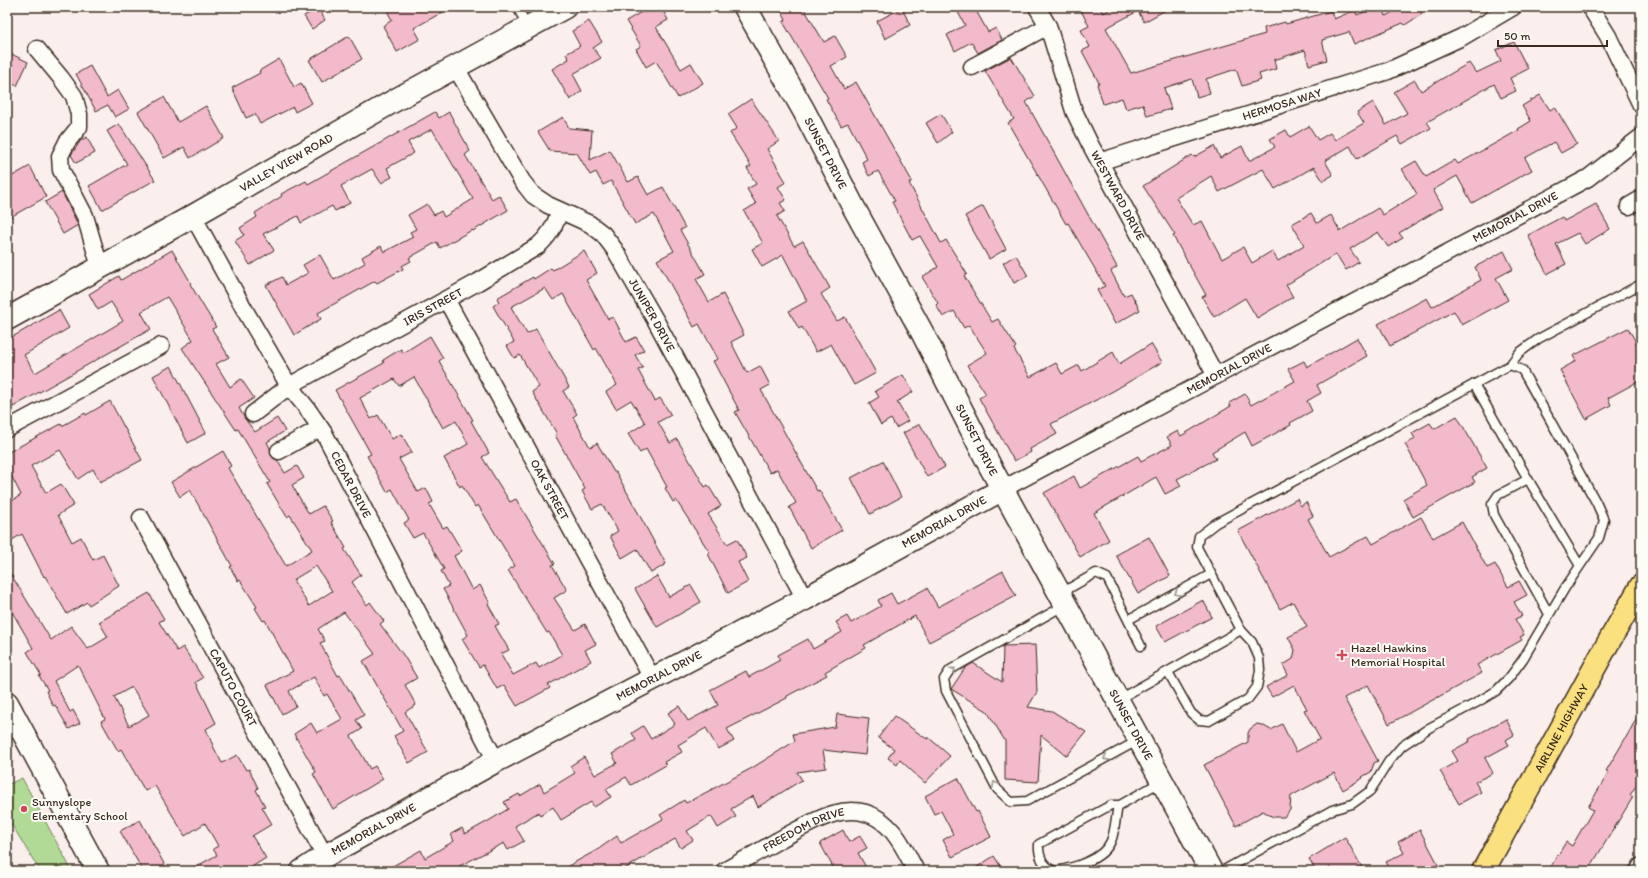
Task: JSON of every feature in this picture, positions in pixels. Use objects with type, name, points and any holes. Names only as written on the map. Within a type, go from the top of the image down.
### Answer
[{"type":"main road","name":"AIRLINE HIGHWAY","points":[[1483,871],[1641,586]]},
{"type":"street","name":"VALLEY VIEW ROAD","points":[[7,320],[399,98],[565,7]]},
{"type":"street","name":"SUNSET DRIVE","points":[[745,7],[804,111],[1003,489],[1212,871]]},
{"type":"street","name":"WESTWARD DRIVE","points":[[1037,7],[1048,26],[1074,111],[1099,162],[1216,376]]},
{"type":"street","name":"HERMOSA WAY","points":[[1099,162],[1388,71],[1462,37],[1513,7]]},
{"type":"street","points":[[1590,7],[1608,36],[1641,105]]},
{"type":"street","points":[[972,67],[1048,26]]},
{"type":"street","points":[[37,49],[74,96],[79,114],[79,127],[67,142],[60,156],[61,170],[85,216],[100,267]]},
{"type":"street","name":"JUNIPER DRIVE","points":[[456,68],[522,181],[533,195],[559,211],[590,224],[603,234],[615,250],[657,323],[805,599]]},
{"type":"street","name":"MEMORIAL DRIVE","points":[[302,871],[325,856],[496,761],[805,599],[1003,489],[1588,178],[1641,137]]},
{"type":"street","name":"IRIS STREET","points":[[253,414],[289,386],[515,261],[538,246],[554,227],[559,211]]},
{"type":"street","name":"CEDAR DRIVE","points":[[193,216],[289,386],[320,428],[496,761]]},
{"type":"street","name":"OAK STREET","points":[[446,299],[653,680]]},
{"type":"street","points":[[7,429],[161,346]]},
{"type":"street","points":[[279,451],[320,428]]},
{"type":"street","name":"CAPUTO COURT","points":[[141,518],[325,856]]},
{"type":"street","points":[[7,703],[98,871]]},
{"type":"street","name":"FREEDOM DRIVE","points":[[724,871],[822,818],[842,812],[859,811],[865,812],[884,822],[899,840],[916,871]]},
{"type":"street","points":[[1638,871],[1641,866]]},
{"type":"lane","points":[[517,7],[529,27]]},
{"type":"lane","points":[[1168,672],[1191,713],[1199,720],[1209,721],[1248,699],[1257,687],[1259,664],[1254,647],[1241,630],[1197,548],[1199,536],[1216,523],[1510,365],[1519,353],[1538,339],[1641,284]]},
{"type":"lane","points":[[1222,871],[1332,810],[1352,804],[1370,790],[1389,761],[1402,746],[1428,728],[1476,704],[1496,691],[1509,678],[1523,659],[1549,614],[1599,538],[1604,520],[1596,502],[1522,370],[1510,365]]},
{"type":"lane","points":[[1474,384],[1580,566]]},
{"type":"lane","points":[[1528,479],[1498,495],[1492,504],[1494,514],[1549,614]]},
{"type":"lane","points":[[1140,740],[1027,801],[1011,802],[997,789],[946,691],[944,679],[950,670],[1063,599],[1096,574],[1107,578],[1141,646]]},
{"type":"lane","points":[[1128,620],[1212,574]]},
{"type":"lane","points":[[1118,700],[1241,630]]},
{"type":"lane","points":[[1118,805],[1111,842],[1101,853],[1089,861],[1055,871],[1048,868],[1042,860],[1039,852],[1039,844],[1111,805],[1118,805],[1162,781]]},
{"type":"green space","name":"Sunnyslope Elementary School","points":[[22,778],[72,871],[40,871],[7,817],[7,785]]},
{"type":"building","points":[[385,7],[452,7],[414,28],[420,39],[397,52],[383,26],[392,20]]},
{"type":"building","points":[[650,7],[661,7],[668,20],[656,27],[681,69],[691,63],[703,83],[678,98],[656,61],[646,67],[636,49],[641,46],[626,21]]},
{"type":"building","points":[[779,7],[803,7],[824,42],[835,36],[847,57],[831,66],[844,89],[856,82],[912,181],[909,183],[941,243],[946,240],[967,274],[964,276],[992,322],[998,319],[1016,347],[1014,349],[1030,377],[1056,363],[1062,374],[1079,365],[1082,371],[1113,352],[1119,364],[1151,344],[1162,362],[1115,390],[1051,424],[1057,434],[1030,449],[1031,452],[1014,461],[979,398],[986,394],[967,365],[987,353],[969,325],[964,328],[954,311],[943,317],[936,305],[938,303],[922,277],[938,267],[920,236],[912,240],[892,202],[895,201],[878,171],[869,176],[862,162],[867,159],[848,123],[841,126],[826,99],[828,98],[783,22],[786,20]]},
{"type":"building","points":[[955,7],[974,7],[988,32],[996,28],[1002,40],[978,53],[971,42],[955,51],[947,35],[965,25]]},
{"type":"building","points":[[1079,7],[1100,7],[1103,13],[1114,7],[1171,7],[1144,22],[1138,11],[1106,28],[1131,73],[1265,34],[1264,28],[1285,22],[1286,24],[1331,11],[1334,19],[1355,10],[1357,15],[1376,7],[1383,7],[1386,16],[1401,7],[1418,7],[1422,14],[1405,25],[1403,23],[1354,44],[1349,32],[1322,40],[1327,60],[1309,65],[1305,50],[1274,60],[1276,69],[1259,74],[1261,80],[1242,86],[1236,69],[1206,79],[1210,93],[1197,97],[1192,79],[1164,88],[1171,109],[1147,116],[1143,104],[1126,109],[1122,98],[1103,104],[1097,84],[1099,83],[1082,51],[1090,47],[1081,30],[1089,26]]},
{"type":"building","points":[[318,8],[325,20],[312,29],[304,16]]},
{"type":"building","points":[[902,8],[910,25],[885,39],[877,21]]},
{"type":"building","points":[[589,21],[602,42],[593,48],[601,58],[573,74],[582,91],[570,100],[552,69],[569,59],[566,54],[580,46],[572,31]]},
{"type":"building","points":[[349,36],[362,59],[322,82],[309,60]]},
{"type":"building","points":[[1514,42],[1528,69],[1510,78],[1516,91],[1501,98],[1494,84],[1427,122],[1431,128],[1402,144],[1397,136],[1357,159],[1350,146],[1325,161],[1333,175],[1323,181],[1314,167],[1275,189],[1263,169],[1219,192],[1211,176],[1176,198],[1193,225],[1202,221],[1222,259],[1243,247],[1252,263],[1272,251],[1278,261],[1304,245],[1292,224],[1311,213],[1317,223],[1331,215],[1340,231],[1378,208],[1383,215],[1417,194],[1402,169],[1416,161],[1426,177],[1455,160],[1458,164],[1519,130],[1518,129],[1531,121],[1522,106],[1540,95],[1550,110],[1555,107],[1577,144],[1561,153],[1554,142],[1525,158],[1532,170],[1472,203],[1457,176],[1433,190],[1443,207],[1399,233],[1403,238],[1388,247],[1378,232],[1350,249],[1359,262],[1346,270],[1336,254],[1286,285],[1293,297],[1257,318],[1245,298],[1214,317],[1202,297],[1206,295],[1173,236],[1175,235],[1143,186],[1192,155],[1194,157],[1214,146],[1220,158],[1242,146],[1249,161],[1275,147],[1270,139],[1286,130],[1290,137],[1309,126],[1318,140],[1330,133],[1335,140],[1364,123],[1357,112],[1373,102],[1386,125],[1407,113],[1394,92],[1415,80],[1421,91],[1469,63],[1476,73],[1501,61],[1496,50]]},
{"type":"building","points":[[7,52],[28,62],[17,86],[7,81]]},
{"type":"building","points":[[1011,57],[1035,96],[1026,102],[1117,267],[1111,271],[1124,296],[1131,293],[1140,310],[1115,324],[1097,290],[1105,286],[1068,223],[1066,224],[1008,123],[1014,119],[985,71]]},
{"type":"building","points":[[279,59],[294,87],[301,83],[312,103],[295,112],[293,107],[260,124],[255,114],[246,118],[232,88],[260,73],[259,71]]},
{"type":"building","points":[[90,66],[107,97],[118,90],[129,109],[115,117],[108,105],[96,111],[76,74]]},
{"type":"building","points":[[164,97],[178,122],[206,106],[224,138],[190,158],[184,147],[164,158],[138,112]]},
{"type":"building","points":[[751,99],[779,141],[767,149],[786,182],[778,187],[786,200],[780,203],[785,211],[777,216],[794,246],[803,241],[830,288],[821,294],[837,321],[845,317],[876,373],[854,385],[831,344],[816,352],[802,327],[799,329],[789,311],[807,301],[783,255],[762,267],[752,249],[763,243],[744,211],[756,204],[747,189],[756,184],[747,168],[751,166],[730,133],[737,128],[728,114]]},
{"type":"building","points":[[435,112],[439,118],[449,112],[470,151],[465,155],[492,199],[499,195],[508,210],[473,231],[472,230],[440,248],[437,242],[409,258],[411,261],[402,266],[403,269],[377,283],[375,281],[318,313],[321,319],[294,335],[266,285],[282,277],[286,285],[308,273],[303,265],[320,255],[334,280],[365,263],[362,257],[381,246],[384,252],[413,237],[410,232],[416,229],[408,215],[427,204],[434,215],[441,211],[444,217],[473,199],[432,129],[408,142],[414,153],[387,168],[392,177],[381,183],[372,169],[341,186],[350,203],[335,211],[332,206],[301,223],[298,216],[263,234],[274,250],[250,265],[235,241],[244,235],[240,228],[257,217],[255,213],[282,196],[281,194],[306,181],[308,184]]},
{"type":"building","points":[[941,114],[952,132],[938,143],[926,123]]},
{"type":"building","points":[[563,117],[569,128],[592,130],[590,160],[610,150],[628,182],[638,177],[648,195],[663,187],[685,228],[680,230],[705,274],[696,279],[709,302],[723,294],[744,335],[731,342],[747,373],[760,366],[770,385],[761,390],[817,491],[819,490],[842,530],[811,548],[789,507],[796,503],[777,469],[770,473],[735,412],[739,410],[713,361],[718,359],[699,324],[694,327],[657,260],[674,251],[654,214],[635,224],[611,181],[603,185],[596,172],[590,175],[577,153],[550,151],[538,132]]},
{"type":"building","points":[[119,124],[155,180],[102,210],[89,186],[127,164],[107,131]]},
{"type":"building","points":[[87,137],[95,153],[76,163],[71,155],[81,140]]},
{"type":"building","points":[[30,166],[46,197],[7,219],[7,179]]},
{"type":"building","points":[[62,192],[78,225],[63,234],[45,202]]},
{"type":"building","points":[[1596,204],[1610,229],[1585,244],[1578,233],[1556,244],[1566,264],[1547,274],[1528,235],[1562,217],[1564,221]]},
{"type":"building","points":[[983,206],[1006,249],[989,259],[965,216]]},
{"type":"building","points":[[172,250],[191,283],[190,284],[216,327],[212,329],[229,357],[216,364],[230,387],[241,379],[254,398],[239,408],[245,419],[255,432],[277,418],[285,431],[267,442],[271,455],[277,460],[285,473],[297,466],[304,478],[292,485],[309,514],[323,506],[333,521],[331,522],[346,548],[344,549],[361,575],[352,582],[367,605],[370,602],[384,621],[380,624],[404,656],[417,678],[405,685],[416,705],[405,712],[428,752],[409,763],[394,736],[403,731],[363,661],[375,654],[344,612],[318,629],[325,641],[320,643],[338,676],[340,675],[364,715],[356,720],[362,729],[351,736],[370,769],[375,766],[383,779],[333,809],[313,774],[316,772],[294,734],[311,723],[317,733],[342,719],[327,694],[324,696],[314,677],[289,691],[296,706],[282,714],[267,685],[293,671],[265,620],[263,621],[255,608],[257,607],[240,580],[238,581],[230,567],[232,566],[190,490],[180,497],[171,482],[223,451],[231,466],[228,468],[286,566],[312,550],[290,515],[287,517],[267,484],[270,482],[238,429],[236,430],[182,348],[193,340],[167,297],[141,312],[151,329],[13,407],[7,396],[7,340],[59,310],[69,328],[24,355],[35,373],[123,321],[111,302],[98,310],[89,294],[119,276],[121,280]],"holes":[[[316,566],[332,591],[309,606],[293,580]]]},
{"type":"building","points":[[584,251],[597,273],[586,280],[608,319],[613,317],[626,342],[636,337],[644,350],[635,355],[643,368],[638,370],[655,401],[660,398],[671,415],[658,422],[670,443],[677,439],[705,487],[708,485],[721,506],[708,514],[727,544],[737,539],[747,558],[738,562],[748,582],[728,593],[708,554],[710,553],[676,500],[673,502],[665,488],[667,487],[646,449],[640,453],[628,434],[645,423],[631,400],[616,409],[606,392],[617,385],[596,348],[594,350],[563,294],[553,300],[545,288],[511,307],[527,334],[536,329],[569,387],[563,391],[577,414],[573,417],[590,447],[597,443],[614,472],[616,472],[666,564],[651,573],[637,549],[622,558],[610,536],[618,531],[602,504],[592,509],[582,491],[585,489],[555,435],[557,434],[532,392],[539,387],[520,355],[514,358],[507,346],[514,342],[493,306],[499,302],[497,298],[533,277],[534,279],[551,268],[553,270]]},
{"type":"building","points":[[1504,251],[1513,269],[1496,278],[1508,300],[1462,325],[1454,311],[1390,346],[1378,324],[1427,298],[1432,307],[1481,280],[1475,267]]},
{"type":"building","points":[[1016,255],[1028,276],[1014,283],[1003,263]]},
{"type":"building","points":[[1628,328],[1641,351],[1641,380],[1608,398],[1611,405],[1586,419],[1560,370],[1576,361],[1573,356]]},
{"type":"building","points":[[430,336],[443,358],[439,361],[473,420],[471,421],[489,453],[482,457],[510,502],[516,499],[555,564],[552,565],[567,590],[554,598],[575,630],[585,624],[596,644],[585,650],[591,661],[548,685],[550,688],[517,706],[504,685],[497,689],[483,665],[479,667],[462,639],[468,635],[443,589],[449,586],[441,571],[444,569],[423,533],[413,538],[404,523],[409,520],[392,489],[387,492],[367,456],[371,454],[335,390],[384,363],[383,360],[401,349],[403,353]],"holes":[[[414,377],[443,428],[456,421],[468,444],[444,458],[460,487],[462,485],[475,507],[478,505],[515,566],[508,570],[547,633],[549,632],[562,655],[539,668],[536,663],[513,675],[501,654],[509,650],[495,626],[499,624],[488,604],[490,603],[480,585],[472,590],[454,556],[462,551],[447,526],[443,528],[429,504],[433,502],[426,488],[418,492],[399,459],[412,452],[401,434],[392,439],[378,415],[371,419],[360,398],[394,379],[399,386]]]},
{"type":"building","points":[[1357,338],[1367,356],[1317,385],[1321,393],[1307,401],[1312,411],[1290,423],[1291,425],[1252,446],[1245,432],[1212,452],[1216,459],[1177,479],[1181,486],[1165,494],[1156,477],[1094,513],[1109,540],[1080,557],[1044,493],[1074,476],[1080,488],[1138,456],[1141,461],[1172,445],[1167,437],[1178,431],[1181,436],[1231,406],[1229,403],[1245,394],[1251,405],[1295,381],[1288,369],[1304,361],[1307,367]]},
{"type":"building","points":[[171,366],[206,433],[188,443],[153,376]]},
{"type":"building","points":[[903,375],[913,392],[897,402],[908,421],[896,428],[891,419],[881,425],[869,403],[879,397],[875,391]]},
{"type":"building","points":[[110,401],[142,460],[100,482],[93,469],[78,479],[60,450],[31,466],[46,493],[61,484],[74,505],[58,515],[72,542],[81,537],[93,560],[103,555],[119,586],[89,605],[87,602],[67,614],[45,576],[44,577],[22,534],[7,543],[7,504],[21,495],[7,467],[7,453],[61,424],[62,426],[85,413],[86,415]]},
{"type":"building","points":[[1457,416],[1487,468],[1472,477],[1475,482],[1413,517],[1403,499],[1427,485],[1405,444],[1415,439],[1412,433],[1430,423],[1434,429]]},
{"type":"building","points":[[920,424],[945,467],[927,477],[903,433]]},
{"type":"building","points":[[883,461],[901,497],[870,514],[851,478]]},
{"type":"building","points":[[1297,499],[1301,506],[1306,502],[1313,516],[1308,519],[1329,557],[1368,536],[1373,544],[1421,517],[1433,538],[1462,522],[1487,568],[1495,564],[1508,587],[1519,581],[1527,595],[1514,602],[1522,616],[1515,619],[1524,635],[1520,637],[1522,640],[1477,665],[1482,673],[1389,724],[1368,685],[1344,698],[1378,761],[1374,763],[1371,772],[1343,790],[1334,773],[1291,796],[1290,810],[1284,817],[1273,817],[1263,811],[1236,826],[1204,765],[1248,742],[1248,733],[1250,729],[1257,724],[1271,730],[1282,724],[1296,752],[1320,739],[1304,710],[1307,709],[1294,685],[1272,697],[1266,687],[1288,675],[1283,665],[1293,659],[1295,650],[1288,637],[1307,627],[1293,602],[1280,609],[1238,531]]},
{"type":"building","points":[[1149,537],[1170,576],[1138,594],[1116,555]]},
{"type":"building","points":[[7,568],[51,640],[71,626],[88,649],[108,637],[99,622],[149,593],[164,619],[159,622],[177,651],[183,647],[203,678],[196,682],[216,723],[206,729],[222,763],[237,755],[246,770],[249,769],[258,788],[256,790],[265,806],[262,807],[272,824],[252,836],[266,858],[245,871],[188,871],[217,855],[213,849],[218,846],[205,823],[185,836],[155,786],[145,791],[121,749],[118,751],[101,721],[105,719],[78,665],[54,681],[70,712],[73,710],[80,723],[69,729],[55,705],[53,706],[46,691],[48,690],[39,676],[41,675],[27,652],[33,648],[7,603]],"holes":[[[132,687],[149,715],[129,726],[114,697]]]},
{"type":"building","points":[[1003,571],[1016,596],[929,642],[915,616],[864,645],[866,648],[825,672],[827,675],[787,696],[787,698],[727,729],[734,741],[718,749],[706,728],[678,745],[682,752],[664,762],[666,765],[631,785],[626,777],[606,789],[611,797],[594,807],[591,802],[561,820],[553,807],[540,815],[539,812],[515,826],[524,841],[508,850],[504,843],[450,871],[384,871],[421,850],[425,858],[454,841],[451,834],[462,828],[465,834],[508,809],[504,802],[519,794],[520,796],[540,784],[544,792],[575,773],[570,766],[584,757],[595,775],[617,763],[612,754],[636,740],[632,733],[643,726],[651,739],[675,724],[668,713],[679,706],[688,721],[718,705],[710,690],[746,671],[749,677],[780,660],[778,655],[808,639],[813,649],[842,632],[836,622],[847,616],[851,623],[881,606],[878,600],[891,593],[897,604],[927,588],[938,607]]},
{"type":"building","points":[[657,576],[669,597],[691,585],[701,602],[657,627],[635,589]]},
{"type":"building","points":[[1203,600],[1212,617],[1165,642],[1156,626]]},
{"type":"building","points":[[1035,645],[1037,692],[1028,707],[1052,711],[1086,732],[1067,756],[1041,735],[1038,782],[1005,780],[1005,741],[987,711],[951,689],[965,668],[973,663],[1002,682],[1003,646]]},
{"type":"building","points":[[1641,710],[1641,778],[1630,795],[1633,797],[1588,871],[1548,871],[1566,842],[1572,846],[1593,810],[1588,807],[1609,772],[1606,771]]},
{"type":"building","points":[[837,714],[869,718],[865,755],[823,750],[826,768],[797,772],[802,780],[758,807],[753,796],[731,809],[736,817],[718,828],[711,816],[687,831],[693,840],[681,848],[675,839],[621,871],[559,871],[597,850],[617,836],[621,843],[663,819],[660,815],[684,800],[686,803],[752,768],[795,741],[793,734],[835,727]]},
{"type":"building","points":[[894,716],[927,739],[928,737],[950,756],[925,783],[900,760],[897,765],[888,758],[894,749],[878,738]]},
{"type":"building","points":[[1506,719],[1514,735],[1506,740],[1509,745],[1485,758],[1493,773],[1475,782],[1481,792],[1459,804],[1440,771],[1458,761],[1452,751],[1470,741],[1469,739]]},
{"type":"building","points":[[958,778],[976,812],[978,811],[991,837],[952,857],[943,840],[953,834],[941,811],[934,814],[925,796]]},
{"type":"building","points":[[140,820],[168,871],[143,871],[120,831]]},
{"type":"building","points":[[843,830],[849,842],[860,836],[867,848],[858,853],[868,871],[835,871],[820,843]]},
{"type":"building","points":[[1420,830],[1438,864],[1426,871],[1391,871],[1386,862],[1404,853],[1398,842]]},
{"type":"building","points":[[1345,837],[1364,871],[1316,871],[1309,859]]},
{"type":"building","points":[[994,856],[1001,867],[995,871],[971,871]]},
{"type":"place","name":"Hazel Hawkins Memorial Hospital","points":[[1342,655]]},
{"type":"place","name":"Sunnyslope Elementary School","points":[[24,809]]}]
